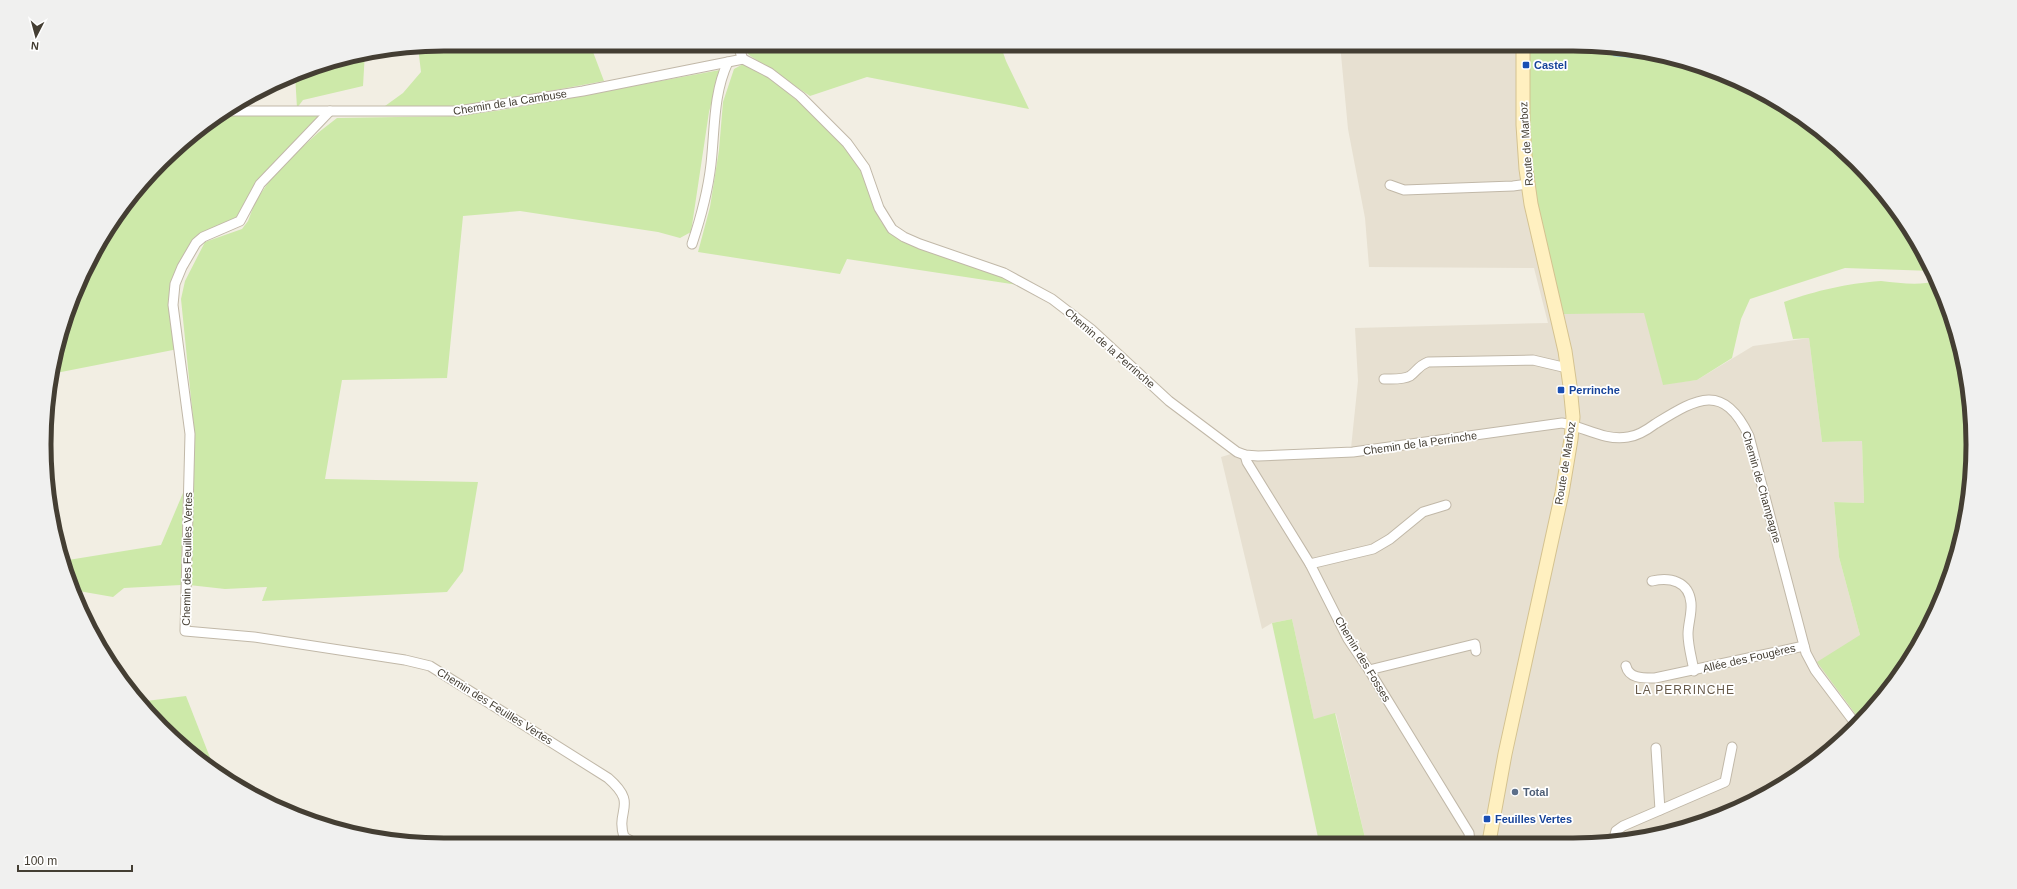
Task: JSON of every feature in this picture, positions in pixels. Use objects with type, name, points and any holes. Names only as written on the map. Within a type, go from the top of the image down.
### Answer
[{"type":"main road","name":"Route de Marboz","points":[[1490,838],[1505,754],[1560,500],[1572,425],[1572,410],[1567,368],[1528,184],[1523,125],[1523,51]]},
{"type":"street","points":[[740,51],[743,59]]},
{"type":"street","name":"Chemin de la Cambuse","points":[[236,111],[458,111],[576,92],[743,59]]},
{"type":"street","name":"Chemin de la Perrinche","points":[[743,59],[770,73],[800,96],[847,143],[865,168],[879,208],[892,229],[904,238],[1004,273],[1052,299],[1091,329],[1170,401],[1245,455],[1286,456],[1380,449],[1549,424],[1572,425]]},
{"type":"street","points":[[692,244],[706,194],[718,92],[722,73],[728,62]]},
{"type":"street","name":"Chemin des Feuilles Vertes","points":[[330,111],[260,184],[240,221],[203,237],[196,243],[182,267],[175,284],[173,305],[190,434],[185,631],[254,637],[328,648],[410,661],[439,670],[608,778],[616,785],[625,800],[622,832],[626,838]]},
{"type":"street","points":[[1390,185],[1404,190],[1513,186],[1528,184]]},
{"type":"street","points":[[1384,379],[1405,378],[1412,375],[1419,366],[1428,362],[1533,360],[1567,368]]},
{"type":"street","name":"Chemin de Champagne","points":[[1572,425],[1600,436],[1629,437],[1642,432],[1695,401],[1709,400],[1723,404],[1731,410],[1744,426],[1749,436],[1804,646],[1815,670],[1853,721]]},
{"type":"street","name":"Chemin des Fosses","points":[[1245,455],[1247,462],[1310,564],[1348,639],[1369,670],[1440,785],[1469,834],[1470,838]]},
{"type":"street","points":[[1310,564],[1373,549],[1390,539],[1423,512],[1446,505]]},
{"type":"street","name":"Allée des Fougères","points":[[1652,581],[1669,579],[1674,580],[1684,586],[1687,591],[1691,603],[1688,643],[1694,671]]},
{"type":"street","points":[[1369,670],[1475,644],[1476,651]]},
{"type":"street","name":"Allée des Fougères","points":[[1626,666],[1627,670],[1634,676],[1648,678],[1694,671],[1804,646]]},
{"type":"street","points":[[1615,836],[1618,828],[1725,782],[1732,747]]},
{"type":"street","points":[[1656,748],[1660,810]]},
{"type":"shaded area","points":[[1341,51],[1531,51],[1645,312],[1663,384],[1697,380],[1753,346],[1809,338],[1822,442],[1862,441],[1864,503],[1834,502],[1839,557],[1860,635],[1840,694],[1857,716],[1812,757],[1791,772],[1747,797],[1723,808],[1674,825],[1624,835],[1572,838],[1365,838],[1336,714],[1314,719],[1292,619],[1272,623],[1262,629],[1221,457],[1231,454],[1351,448],[1358,381],[1355,328],[1548,323],[1534,268],[1369,267],[1365,218],[1348,129]]},
{"type":"green space","points":[[593,51],[604,81],[453,109],[385,106],[403,93],[421,72],[419,52]]},
{"type":"green space","points":[[746,51],[1002,51],[1029,109],[867,77],[810,96],[749,55]]},
{"type":"green space","points":[[1528,51],[1572,51],[1624,54],[1674,64],[1723,81],[1747,92],[1791,117],[1812,132],[1851,166],[1885,205],[1900,226],[1925,271],[1845,268],[1750,299],[1741,319],[1732,358],[1697,380],[1663,385],[1644,313],[1564,314],[1547,256],[1537,211],[1530,139]]},
{"type":"green space","points":[[365,60],[363,86],[303,100],[297,108],[295,80],[343,64]]},
{"type":"green space","points":[[745,63],[766,75],[810,111],[849,149],[863,169],[881,222],[896,237],[985,268],[1025,286],[847,259],[840,274],[698,252],[710,207],[719,150],[723,102],[734,69]]},
{"type":"green space","points":[[720,70],[709,112],[691,232],[680,238],[658,232],[520,211],[463,216],[447,378],[342,380],[325,479],[478,482],[463,571],[447,592],[262,601],[267,587],[225,589],[189,585],[194,428],[181,299],[185,281],[205,242],[242,229],[248,221],[256,200],[278,169],[337,118],[459,116],[502,110]]},
{"type":"green space","points":[[231,114],[319,116],[319,119],[264,173],[239,216],[233,222],[204,232],[174,277],[178,349],[58,373],[64,343],[72,318],[92,270],[117,226],[132,205],[166,166],[205,132]]},
{"type":"green space","points":[[1881,281],[1916,284],[1931,283],[1953,343],[1963,393],[1966,444],[1963,496],[1953,546],[1936,595],[1925,619],[1900,663],[1885,684],[1857,716],[1817,662],[1860,635],[1839,557],[1834,502],[1864,503],[1862,441],[1822,442],[1809,338],[1793,339],[1784,302],[1832,288]]},
{"type":"green space","points":[[183,493],[181,585],[124,588],[113,597],[80,591],[68,560],[161,545]]},
{"type":"green space","points":[[1292,619],[1314,719],[1335,713],[1365,838],[1318,838],[1272,623]]},
{"type":"green space","points":[[186,696],[212,762],[166,723],[146,701]]},
{"type":"waterway","points":[[1614,55],[1640,57]]},
{"type":"place","name":"Castel","points":[[1526,65]]},
{"type":"place","name":"Perrinche","points":[[1561,390]]},
{"type":"place","name":"Total","points":[[1515,792]]},
{"type":"place","name":"Feuilles Vertes","points":[[1487,819]]},
{"type":"district","name":"LA PERRINCHE","points":[[1685,690]]}]
